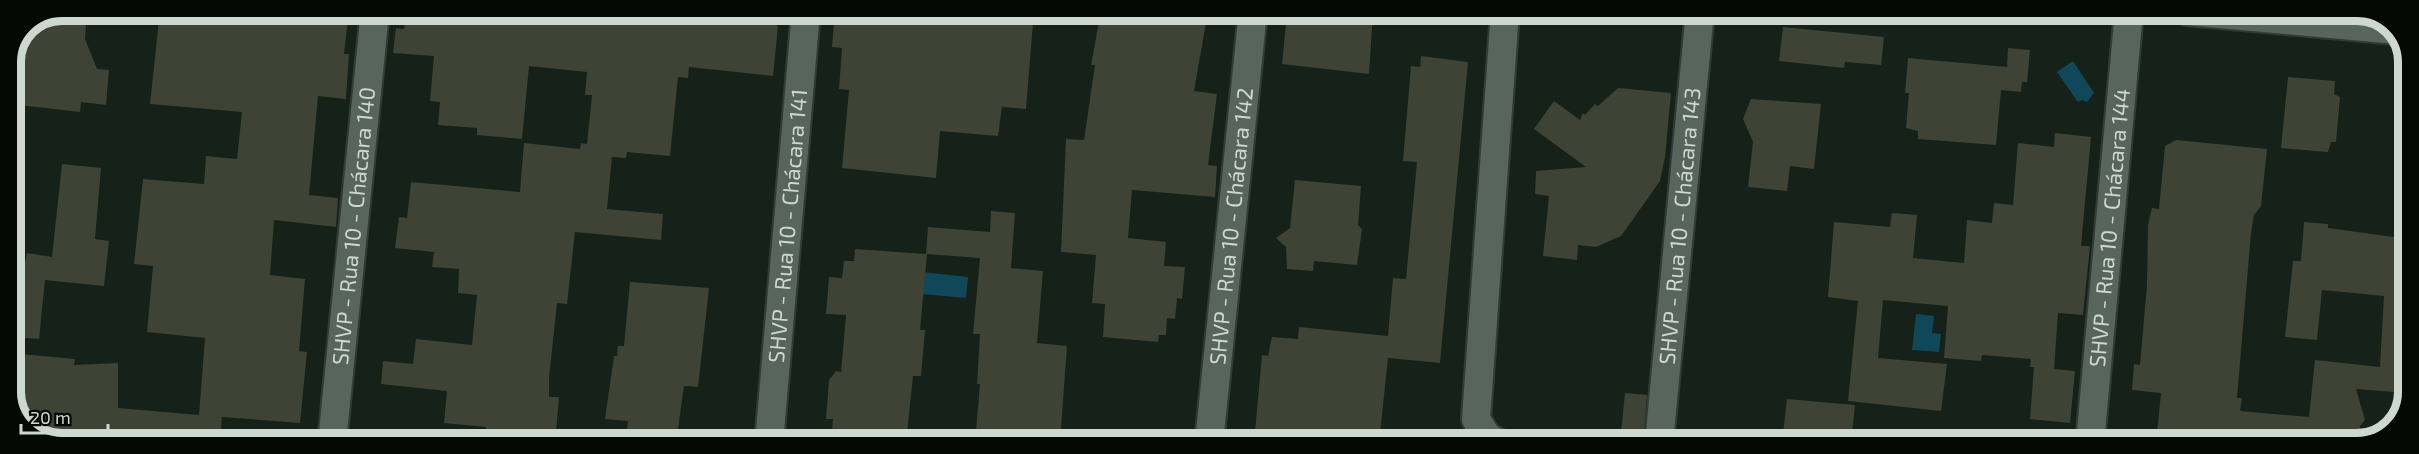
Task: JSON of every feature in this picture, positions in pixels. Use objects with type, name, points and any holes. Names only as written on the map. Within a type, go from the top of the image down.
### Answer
[{"type":"street","name":"SHVP - Rua 10 - Chácara 140","points":[[333,433],[374,21]]},
{"type":"street","name":"SHVP - Rua 10 - Chácara 141","points":[[770,433],[805,21]]},
{"type":"street","name":"SHVP - Rua 10 - Chácara 142","points":[[1210,433],[1252,21]]},
{"type":"street","points":[[1485,433],[1476,419],[1504,21]]},
{"type":"street","name":"SHVP - Rua 10 - Chácara 143","points":[[1660,433],[1699,21]]},
{"type":"street","name":"SHVP - Rua 10 - Chácara 144","points":[[2091,433],[2127,21]]},
{"type":"street","points":[[2298,21],[2380,28]]},
{"type":"water","points":[[2073,61],[2094,93],[2087,102],[2082,100],[2078,102],[2057,72]]},
{"type":"water","points":[[923,272],[968,277],[966,298],[921,294]]},
{"type":"water","points":[[1916,314],[1934,316],[1932,333],[1941,334],[1939,352],[1912,350]]},
{"type":"building","points":[[62,21],[86,21],[85,39],[97,69],[109,70],[106,105],[81,102],[80,112],[21,105],[21,62],[24,46],[33,33],[46,24]]},
{"type":"building","points":[[159,21],[348,21],[344,54],[349,54],[346,99],[318,96],[309,195],[338,198],[336,227],[274,220],[270,275],[305,279],[299,351],[307,352],[300,423],[222,417],[221,433],[57,433],[39,426],[24,408],[21,394],[21,354],[75,359],[74,365],[118,363],[118,408],[199,415],[205,338],[147,332],[153,266],[134,264],[143,179],[204,184],[206,156],[237,159],[242,112],[150,104]]},
{"type":"building","points":[[405,21],[772,21],[778,27],[773,76],[689,67],[688,78],[678,77],[670,156],[627,152],[626,158],[612,157],[607,209],[663,214],[661,240],[575,232],[567,304],[557,303],[549,378],[549,397],[559,397],[556,433],[486,433],[486,427],[444,423],[447,391],[381,384],[383,361],[413,364],[416,339],[472,345],[477,295],[458,293],[459,269],[432,267],[434,252],[395,248],[399,217],[407,218],[411,182],[520,192],[524,143],[580,149],[581,143],[587,144],[592,95],[585,95],[587,72],[529,66],[522,139],[477,135],[477,128],[438,125],[440,102],[430,101],[434,56],[393,53],[396,28],[404,29]]},
{"type":"building","points":[[834,21],[1033,21],[1026,109],[1002,107],[998,136],[940,131],[936,178],[842,168],[849,90],[839,89],[842,48],[832,47]]},
{"type":"building","points":[[1099,21],[1206,21],[1194,91],[1217,94],[1208,165],[1217,166],[1215,197],[1132,190],[1128,238],[1166,242],[1164,266],[1185,267],[1182,299],[1177,298],[1175,319],[1167,318],[1166,335],[1159,335],[1158,342],[1103,337],[1105,304],[1092,303],[1096,255],[1061,252],[1066,139],[1084,140],[1095,65],[1091,65]]},
{"type":"building","points":[[1286,21],[1372,21],[1369,74],[1282,64]]},
{"type":"building","points":[[1783,27],[1884,37],[1881,65],[1845,62],[1844,68],[1779,61]]},
{"type":"building","points":[[2008,48],[2030,50],[2027,82],[2022,82],[2021,92],[2001,90],[1996,145],[1918,139],[1918,131],[1906,128],[1909,93],[1905,93],[1908,58],[2007,67]]},
{"type":"building","points":[[1421,56],[1468,62],[1440,363],[1388,358],[1380,433],[1255,433],[1262,355],[1268,356],[1272,337],[1298,339],[1299,327],[1388,336],[1393,278],[1406,279],[1417,162],[1403,161],[1411,66],[1420,67]]},
{"type":"building","points":[[2288,77],[2335,81],[2334,94],[2340,97],[2336,142],[2331,142],[2328,152],[2281,148]]},
{"type":"building","points":[[1618,88],[1671,93],[1665,157],[1660,181],[1621,236],[1596,247],[1578,245],[1577,260],[1543,256],[1549,196],[1535,194],[1536,171],[1586,167],[1534,129],[1554,101],[1580,120],[1583,113],[1585,115],[1595,104],[1598,106]]},
{"type":"building","points":[[1751,99],[1821,104],[1814,169],[1790,166],[1787,191],[1748,187],[1753,142],[1743,119]]},
{"type":"building","points":[[2055,133],[2091,137],[2081,246],[2090,246],[2083,315],[2058,313],[2054,369],[2075,371],[2070,423],[2030,419],[2034,367],[2030,367],[2031,359],[1982,355],[1981,361],[1944,358],[1948,306],[1883,300],[1878,358],[1947,364],[1941,411],[1848,401],[1858,301],[1828,297],[1834,222],[1890,227],[1892,213],[1917,215],[1913,258],[1964,263],[1967,220],[1992,223],[1994,203],[2013,205],[2018,143],[2054,147]]},
{"type":"building","points":[[2176,140],[2267,149],[2261,206],[2254,215],[2251,233],[2237,398],[2242,398],[2240,411],[2309,417],[2315,360],[2380,367],[2384,296],[2322,290],[2317,340],[2285,337],[2293,261],[2301,261],[2304,222],[2328,224],[2328,228],[2398,238],[2398,392],[2356,389],[2365,420],[2360,426],[2360,433],[2157,433],[2161,393],[2132,390],[2134,364],[2140,365],[2147,285],[2148,225],[2152,208],[2159,209],[2165,146]]},
{"type":"building","points":[[62,164],[101,168],[95,239],[109,241],[104,286],[45,280],[39,339],[21,338],[21,263],[25,263],[27,253],[52,257]]},
{"type":"building","points":[[1295,180],[1361,186],[1358,225],[1362,229],[1357,265],[1314,261],[1313,271],[1287,269],[1286,247],[1276,238],[1290,228]]},
{"type":"building","points":[[991,211],[1015,213],[1011,268],[1043,271],[1037,343],[1067,346],[1061,433],[976,433],[980,384],[977,384],[980,334],[973,334],[980,258],[927,254],[920,330],[925,330],[921,376],[913,376],[907,433],[832,433],[833,419],[826,419],[829,380],[836,371],[841,372],[846,315],[826,314],[829,277],[842,278],[844,261],[854,261],[855,249],[926,254],[928,227],[990,232]]},
{"type":"building","points":[[630,282],[709,288],[698,387],[684,386],[677,433],[627,433],[628,421],[605,419],[614,356],[617,356],[618,346],[624,346]]},
{"type":"building","points":[[1625,393],[1647,395],[1644,433],[1621,433]]},
{"type":"building","points":[[1787,399],[1855,405],[1852,433],[1783,433]]}]
